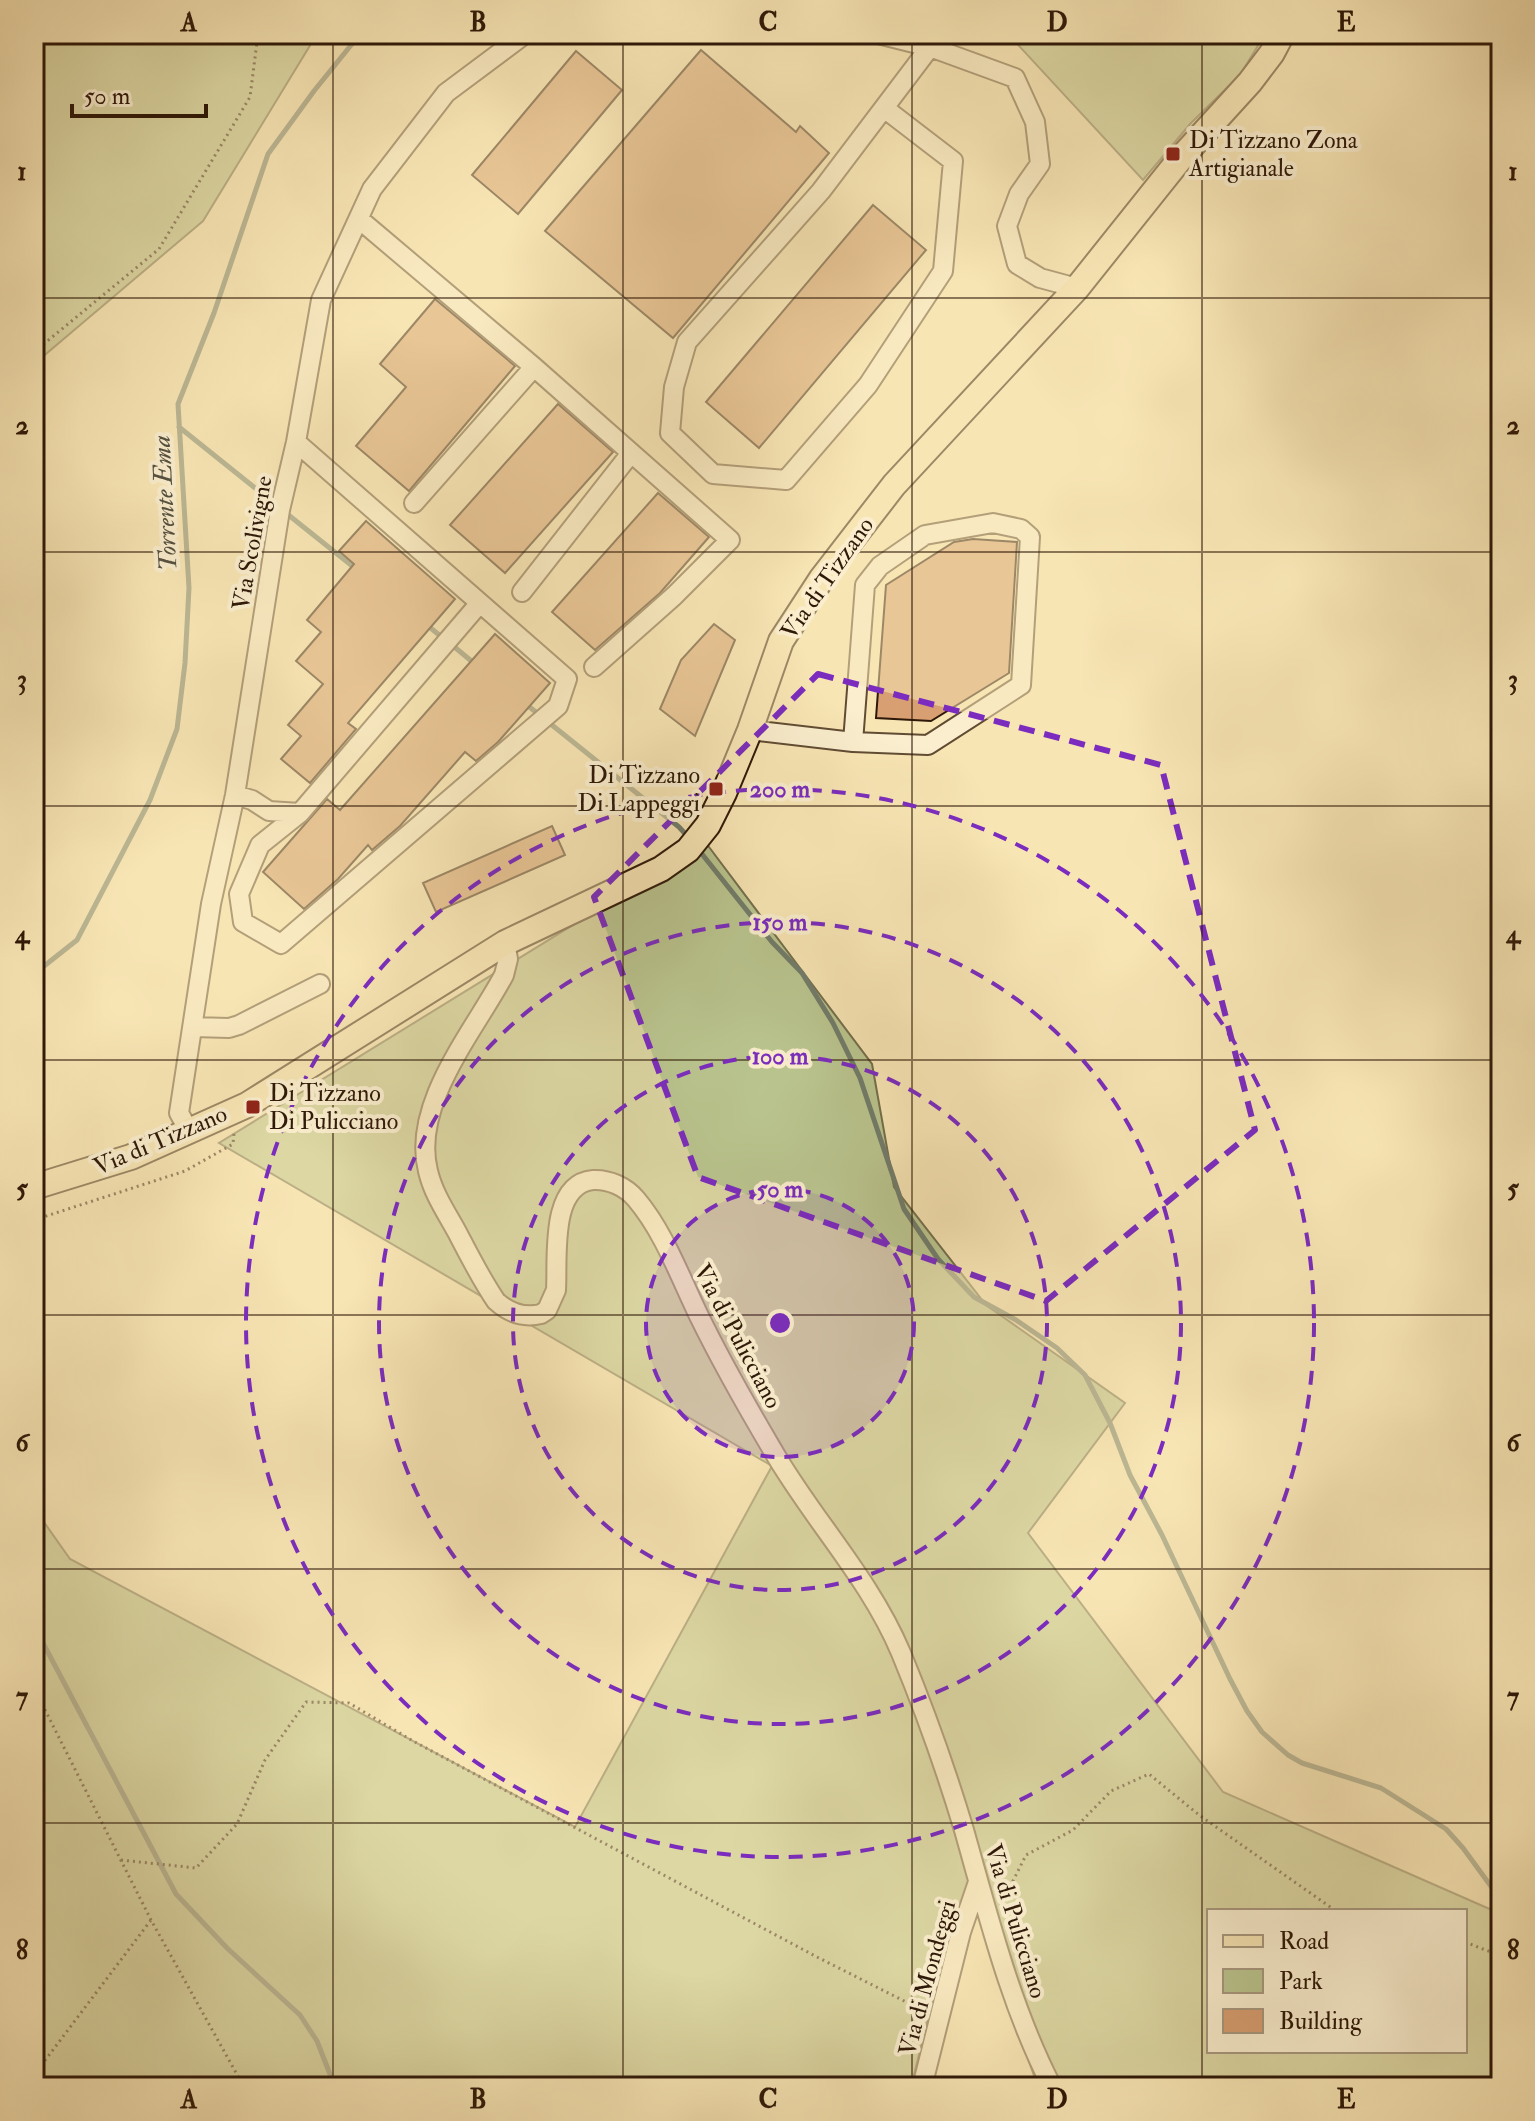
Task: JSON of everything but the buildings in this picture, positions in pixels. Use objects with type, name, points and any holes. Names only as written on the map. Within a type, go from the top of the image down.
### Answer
[{"type":"main road","name":"Via di Tizzano","points":[[34,1187],[131,1157],[247,1105],[505,943],[661,869],[693,843],[708,825],[724,793],[781,641],[822,578],[894,485],[1077,288],[1180,159],[1250,82],[1282,34]]},
{"type":"street","name":"Via Scolivigne","points":[[189,1131],[179,1113],[211,904],[235,795],[280,510],[296,442],[321,300],[372,189],[446,93],[525,34]]},
{"type":"street","points":[[878,34],[930,47],[1015,78],[1035,122],[1040,164],[1019,194],[1007,226],[1017,264],[1040,278],[1077,288]]},
{"type":"street","points":[[884,108],[953,161],[943,271],[868,385],[786,480],[713,474],[670,433],[674,387],[687,342],[821,191],[930,47]]},
{"type":"street","points":[[359,219],[534,367],[730,540],[674,596],[594,667]]},
{"type":"street","points":[[414,503],[534,367]]},
{"type":"street","points":[[296,442],[567,679],[558,706],[281,944],[243,922],[239,894],[260,845],[300,813],[479,604]]},
{"type":"street","points":[[522,592],[631,453]]},
{"type":"street","points":[[750,730],[853,742],[928,745],[1021,685],[1030,537],[1021,529],[993,523],[925,535],[880,566],[865,585],[853,742]]},
{"type":"street","points":[[235,795],[252,800],[269,811],[300,813]]},
{"type":"street","name":"Via di Pulicciano","points":[[505,943],[508,959],[504,975],[456,1056],[433,1109],[425,1147],[434,1191],[489,1290],[505,1309],[525,1315],[541,1314],[553,1301],[561,1212],[571,1191],[585,1182],[602,1181],[623,1188],[649,1216],[709,1337],[773,1452],[855,1568],[888,1624],[932,1732],[1019,2014],[1052,2087]]},
{"type":"street","points":[[193,1027],[229,1028],[239,1025],[320,984]]},
{"type":"street","name":"Via di Mondeggi","points":[[922,2087],[961,1932],[978,1882]]},
{"type":"path","points":[[34,352],[159,249],[250,97],[258,34]]},
{"type":"path","points":[[34,1220],[185,1171],[217,1156],[233,1144],[233,1109]]},
{"type":"path","points":[[34,1688],[151,1920],[244,2087]]},
{"type":"path","points":[[121,1860],[196,1868],[237,1824],[265,1760],[306,1702],[349,1703],[413,1741],[929,2014]]},
{"type":"path","points":[[987,1914],[1009,1894],[1026,1855],[1073,1830],[1111,1791],[1149,1774],[1199,1815],[1333,1909]]},
{"type":"path","points":[[34,2075],[151,1920]]},
{"type":"path","points":[[1467,1943],[1501,1956]]},
{"type":"highlighted area","points":[[818,674],[1161,765],[1255,1130],[1046,1301],[698,1177],[594,897]]},
{"type":"green space","points":[[34,34],[317,34],[203,221],[34,364]]},
{"type":"green space","points":[[1008,34],[1265,34],[1240,75],[1191,123],[1143,180]]},
{"type":"green space","points":[[706,843],[872,1064],[894,1187],[986,1305],[1125,1403],[1028,1533],[1223,1792],[1501,1914],[1501,2087],[1038,2087],[968,1888],[929,2014],[911,2087],[34,2087],[34,1508],[70,1559],[575,1827],[772,1466],[219,1143]]},
{"type":"waterway","name":"Torrente Ema","points":[[34,974],[77,940],[150,800],[177,729],[189,588],[178,404],[214,313],[268,154],[360,34]]},
{"type":"waterway","points":[[179,427],[275,504]]},
{"type":"waterway","points":[[286,513],[356,569]]},
{"type":"waterway","points":[[427,625],[444,639]]},
{"type":"waterway","points":[[452,645],[475,664]]},
{"type":"waterway","points":[[527,705],[689,838]]},
{"type":"waterway","points":[[698,849],[772,942],[802,973],[833,1023],[860,1078],[904,1209],[938,1259],[974,1297],[1057,1348],[1085,1375],[1110,1423],[1130,1475],[1230,1679],[1262,1732],[1302,1763],[1381,1788],[1446,1829],[1501,1900]]},
{"type":"waterway","points":[[34,1626],[176,1894],[227,1948],[300,2015],[317,2041],[335,2087]]},
{"type":"place","name":"Di Tizzano Zona Artigianale","points":[[1173,154]]},
{"type":"place","name":"Di Tizzano Di Lappeggi","points":[[716,789]]},
{"type":"place","name":"Di Tizzano Di Pulicciano","points":[[253,1107]]}]
